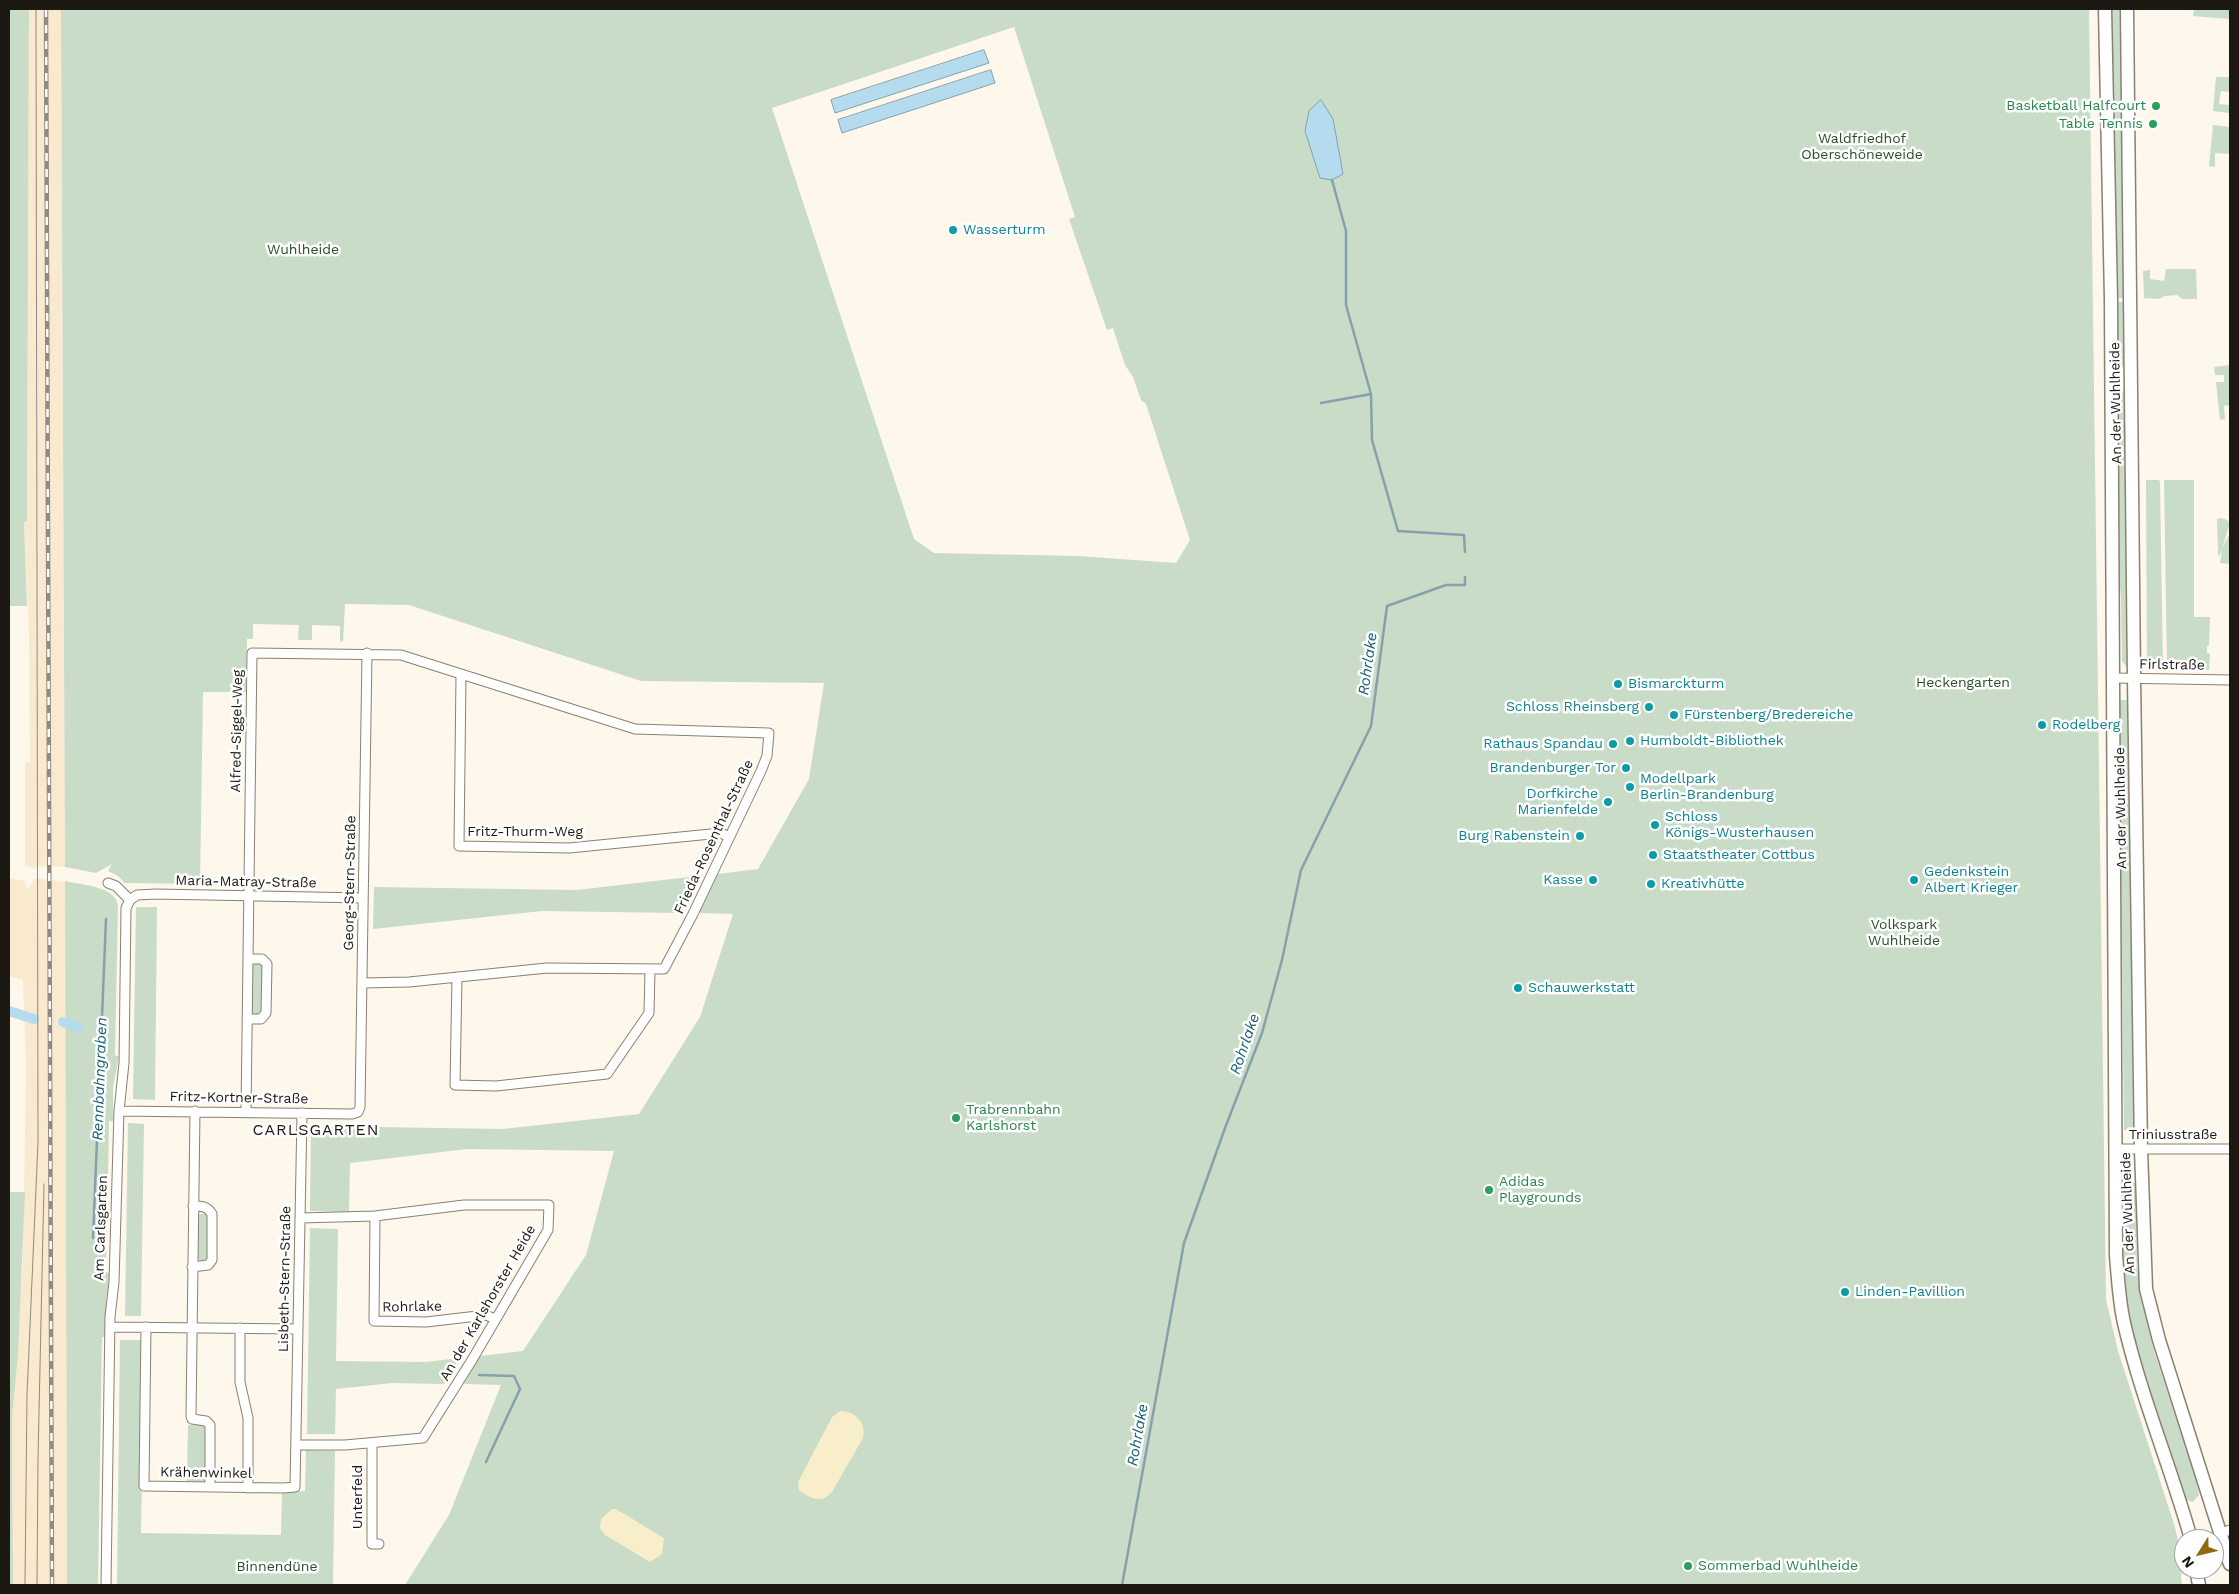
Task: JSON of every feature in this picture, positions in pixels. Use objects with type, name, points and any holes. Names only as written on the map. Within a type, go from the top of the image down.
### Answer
[{"type":"main road","name":"An der Wuhlheide","points":[[2105,9],[2111,300],[2116,1255],[2124,1322],[2137,1371],[2188,1529]]},
{"type":"main road","name":"An der Wuhlheide","points":[[2127,9],[2134,678],[2141,1149],[2146,1289],[2161,1349],[2226,1531],[2230,1564]]},
{"type":"street","name":"Alfred-Siggel-Weg","points":[[249,896],[252,653],[367,653]]},
{"type":"street","name":"Frieda-Rosenthal-Straße","points":[[367,653],[401,655],[635,729],[769,732],[768,756],[666,966],[660,970],[650,970]]},
{"type":"street","name":"Georg-Stern-Straße","points":[[358,1112],[360,1107],[367,653]]},
{"type":"street","name":"Fritz-Thurm-Weg","points":[[462,675],[459,846],[569,848],[721,833],[730,837]]},
{"type":"street","name":"Firlstraße","points":[[2114,678],[2230,680]]},
{"type":"street","points":[[108,883],[116,886],[130,900]]},
{"type":"street","name":"Maria-Matray-Straße","points":[[130,900],[137,894],[364,898]]},
{"type":"street","points":[[246,1111],[249,896]]},
{"type":"street","name":"Am Carlsgarten","points":[[106,1585],[110,1326],[114,1282],[119,1111],[124,1063],[126,908],[130,900]]},
{"type":"street","points":[[247,1020],[261,1019],[266,1013],[268,964],[262,959],[248,958]]},
{"type":"street","points":[[362,983],[409,982],[457,977],[547,968],[650,970],[649,1013],[608,1074],[496,1086],[456,1085],[457,977]]},
{"type":"street","name":"Fritz-Kortner-Straße","points":[[119,1111],[246,1111],[352,1114],[358,1112]]},
{"type":"street","points":[[195,1111],[191,1416],[195,1421],[206,1421],[210,1425],[210,1487]]},
{"type":"street","name":"Lisbeth-Stern-Straße","points":[[296,1445],[302,1113]]},
{"type":"street","name":"Triniusstraße","points":[[2116,1149],[2230,1149]]},
{"type":"street","name":"An der Karlshorster Heide","points":[[296,1445],[345,1445],[423,1438],[548,1230],[549,1205],[464,1205],[375,1216],[300,1218]]},
{"type":"street","points":[[192,1267],[208,1265],[212,1260],[212,1214],[208,1208],[193,1206]]},
{"type":"street","name":"Rohrlake","points":[[375,1216],[374,1321],[426,1322],[486,1315],[495,1319]]},
{"type":"street","points":[[110,1326],[298,1329]]},
{"type":"street","name":"Krähenwinkel","points":[[146,1327],[144,1486],[295,1487],[296,1445]]},
{"type":"street","points":[[240,1328],[240,1382],[248,1418],[248,1488]]},
{"type":"street","name":"Unterfeld","points":[[372,1443],[372,1544],[379,1544]]},
{"type":"shaded area","points":[[29,9],[61,9],[65,867],[39,866],[35,869],[25,865],[25,762],[30,762],[29,633],[24,521],[27,521]]},
{"type":"shaded area","points":[[9,878],[25,881],[25,887],[29,888],[35,878],[65,882],[67,1585],[13,1585],[12,1418],[23,1257],[26,1068],[23,980],[9,976]]},
{"type":"green space","points":[[9,9],[29,9],[27,521],[24,522],[27,606],[9,606]]},
{"type":"green space","points":[[61,9],[2089,9],[2106,1299],[2118,1351],[2174,1524],[2174,1579],[2181,1579],[2182,1585],[405,1585],[449,1515],[501,1385],[464,1384],[480,1356],[523,1351],[586,1255],[614,1151],[467,1149],[350,1163],[349,1212],[310,1211],[311,1126],[503,1129],[639,1114],[700,1017],[733,914],[699,913],[718,874],[758,869],[809,779],[824,683],[641,681],[409,605],[345,604],[343,642],[340,641],[340,626],[312,625],[312,640],[298,640],[299,625],[253,624],[253,639],[247,639],[246,692],[203,692],[200,884],[125,883],[118,876],[108,871],[112,864],[96,873],[65,867]],"holes":[[[1014,27],[1075,217],[1069,219],[1107,330],[1113,328],[1125,365],[1133,377],[1141,400],[1146,404],[1190,540],[1176,563],[1078,556],[934,553],[914,539],[772,108]]]},
{"type":"green space","points":[[2110,9],[2121,9],[2125,298],[2114,298]]},
{"type":"green space","points":[[2194,9],[2230,9],[2230,19],[2193,16]]},
{"type":"green space","points":[[2216,77],[2230,77],[2230,92],[2221,91],[2219,104],[2229,105],[2229,113],[2213,111]]},
{"type":"green space","points":[[2213,125],[2230,127],[2230,154],[2215,153],[2215,167],[2209,166]]},
{"type":"green space","points":[[2166,269],[2196,269],[2197,299],[2182,299],[2177,295],[2165,296],[2159,299],[2144,298],[2143,271],[2150,270],[2150,279],[2164,281]]},
{"type":"green space","points":[[2114,301],[2124,302],[2125,364],[2120,370],[2115,368]]},
{"type":"green space","points":[[2230,365],[2230,405],[2224,406],[2225,419],[2220,420],[2216,382],[2224,382],[2224,375],[2215,375],[2214,367]]},
{"type":"green space","points":[[2118,387],[2124,392],[2125,396],[2129,665],[2126,666],[2122,661],[2121,599],[2117,556]]},
{"type":"green space","points":[[2146,480],[2159,480],[2160,482],[2163,669],[2147,669]]},
{"type":"green space","points":[[2164,480],[2194,480],[2194,617],[2210,617],[2209,645],[2207,646],[2207,653],[2210,654],[2209,670],[2168,669],[2167,667]]},
{"type":"green space","points":[[2217,519],[2227,520],[2230,524],[2222,548],[2230,533],[2230,564],[2220,563],[2222,550],[2218,555]]},
{"type":"green space","points":[[2119,700],[2129,700],[2135,1130],[2124,1130]]},
{"type":"green space","points":[[698,876],[681,913],[542,911],[373,929],[374,887],[577,890]]},
{"type":"green space","points":[[65,881],[104,890],[116,899],[118,905],[115,1055],[119,1057],[113,1087],[113,1121],[109,1121],[106,1272],[111,1274],[106,1300],[106,1337],[102,1337],[98,1585],[67,1585]]},
{"type":"green space","points":[[136,907],[157,907],[155,1100],[133,1099]]},
{"type":"green space","points":[[252,963],[262,963],[262,1016],[252,1016]]},
{"type":"green space","points":[[128,1123],[144,1124],[141,1316],[125,1316]]},
{"type":"green space","points":[[2131,1178],[2136,1185],[2137,1267],[2143,1305],[2154,1351],[2196,1479],[2199,1495],[2193,1502],[2186,1500],[2168,1450],[2129,1324],[2125,1301],[2123,1250],[2125,1181]]},
{"type":"green space","points":[[9,1192],[25,1192],[18,1353],[12,1418],[13,1585],[9,1585]]},
{"type":"green space","points":[[197,1214],[209,1214],[209,1260],[196,1260]]},
{"type":"green space","points":[[310,1228],[338,1229],[336,1361],[426,1362],[459,1358],[444,1384],[392,1383],[336,1389],[335,1434],[307,1434]]},
{"type":"green space","name":"Binnendüne","points":[[120,1340],[144,1340],[141,1533],[281,1535],[282,1492],[305,1491],[306,1450],[335,1451],[333,1585],[117,1585]]},
{"type":"green space","points":[[188,1425],[206,1425],[205,1482],[187,1481]]},
{"type":"sand","points":[[840,1411],[850,1413],[859,1419],[863,1427],[863,1438],[832,1492],[824,1498],[812,1498],[799,1490],[798,1482],[832,1417]]},
{"type":"sand","points":[[612,1509],[616,1509],[664,1538],[662,1554],[650,1562],[605,1535],[600,1528],[601,1519]]},
{"type":"water","points":[[984,50],[989,63],[835,113],[831,100]]},
{"type":"water","points":[[991,70],[995,83],[842,133],[838,120]]},
{"type":"water","points":[[1321,100],[1333,119],[1343,174],[1332,180],[1320,178],[1305,131],[1309,111]]},
{"type":"waterway","points":[[1332,180],[1346,231],[1346,305],[1371,394]]},
{"type":"waterway","name":"Rohrlake","points":[[1321,403],[1371,394],[1372,440],[1398,531],[1464,535],[1465,552]]},
{"type":"waterway","name":"Rohrlake","points":[[1122,1585],[1184,1243],[1225,1128],[1262,1033],[1282,960],[1301,870],[1371,726],[1387,606],[1446,585],[1465,585],[1465,577]]},
{"type":"waterway","name":"Rennbahngraben","points":[[93,1238],[106,919]]},
{"type":"waterway","name":"Rennbahngraben","points":[[9,1011],[34,1019]]},
{"type":"waterway","name":"Rennbahngraben","points":[[63,1022],[79,1027]]},
{"type":"waterway","points":[[479,1375],[514,1376],[520,1389],[486,1462]]},
{"type":"tram line","points":[[25,1585],[27,1395],[38,1142],[36,9]]},
{"type":"tram line","points":[[37,1585],[44,1184]]},
{"type":"railway","points":[[46,9],[52,1585]]},
{"type":"place","name":"Basketball Halfcourt","points":[[2156,106]]},
{"type":"place","name":"Table Tennis","points":[[2153,124]]},
{"type":"place","name":"Wasserturm","points":[[953,230]]},
{"type":"place","name":"Bismarckturm","points":[[1618,684]]},
{"type":"place","name":"Schloss Rheinsberg","points":[[1649,707]]},
{"type":"place","name":"Fürstenberg/Bredereiche","points":[[1674,715]]},
{"type":"place","name":"Rodelberg","points":[[2042,725]]},
{"type":"place","name":"Humboldt-Bibliothek","points":[[1630,741]]},
{"type":"place","name":"Rathaus Spandau","points":[[1613,744]]},
{"type":"place","name":"Brandenburger Tor","points":[[1626,768]]},
{"type":"place","name":"Modellpark Berlin-Brandenburg","points":[[1630,787]]},
{"type":"place","name":"Dorfkirche Marienfelde","points":[[1608,802]]},
{"type":"place","name":"Schloss Königs-Wusterhausen","points":[[1655,825]]},
{"type":"place","name":"Burg Rabenstein","points":[[1580,836]]},
{"type":"place","name":"Staatstheater Cottbus","points":[[1653,855]]},
{"type":"place","name":"Kasse","points":[[1593,880]]},
{"type":"place","name":"Gedenkstein Albert Krieger","points":[[1914,880]]},
{"type":"place","name":"Kreativhütte","points":[[1651,884]]},
{"type":"place","name":"Schauwerkstatt","points":[[1518,988]]},
{"type":"place","name":"Trabrennbahn Karlshorst","points":[[956,1118]]},
{"type":"place","name":"Adidas Playgrounds","points":[[1489,1190]]},
{"type":"place","name":"Linden-Pavillion","points":[[1845,1292]]},
{"type":"place","name":"Sommerbad Wuhlheide","points":[[1688,1566]]},
{"type":"district","name":"CARLSGARTEN","points":[[316,1130]]},
{"type":"park label","name":"Waldfriedhof Oberschöneweide","points":[[1862,148]]},
{"type":"park label","name":"Wuhlheide","points":[[303,250]]},
{"type":"park label","name":"Heckengarten","points":[[1963,683]]},
{"type":"park label","name":"Volkspark Wuhlheide","points":[[1904,934]]}]
